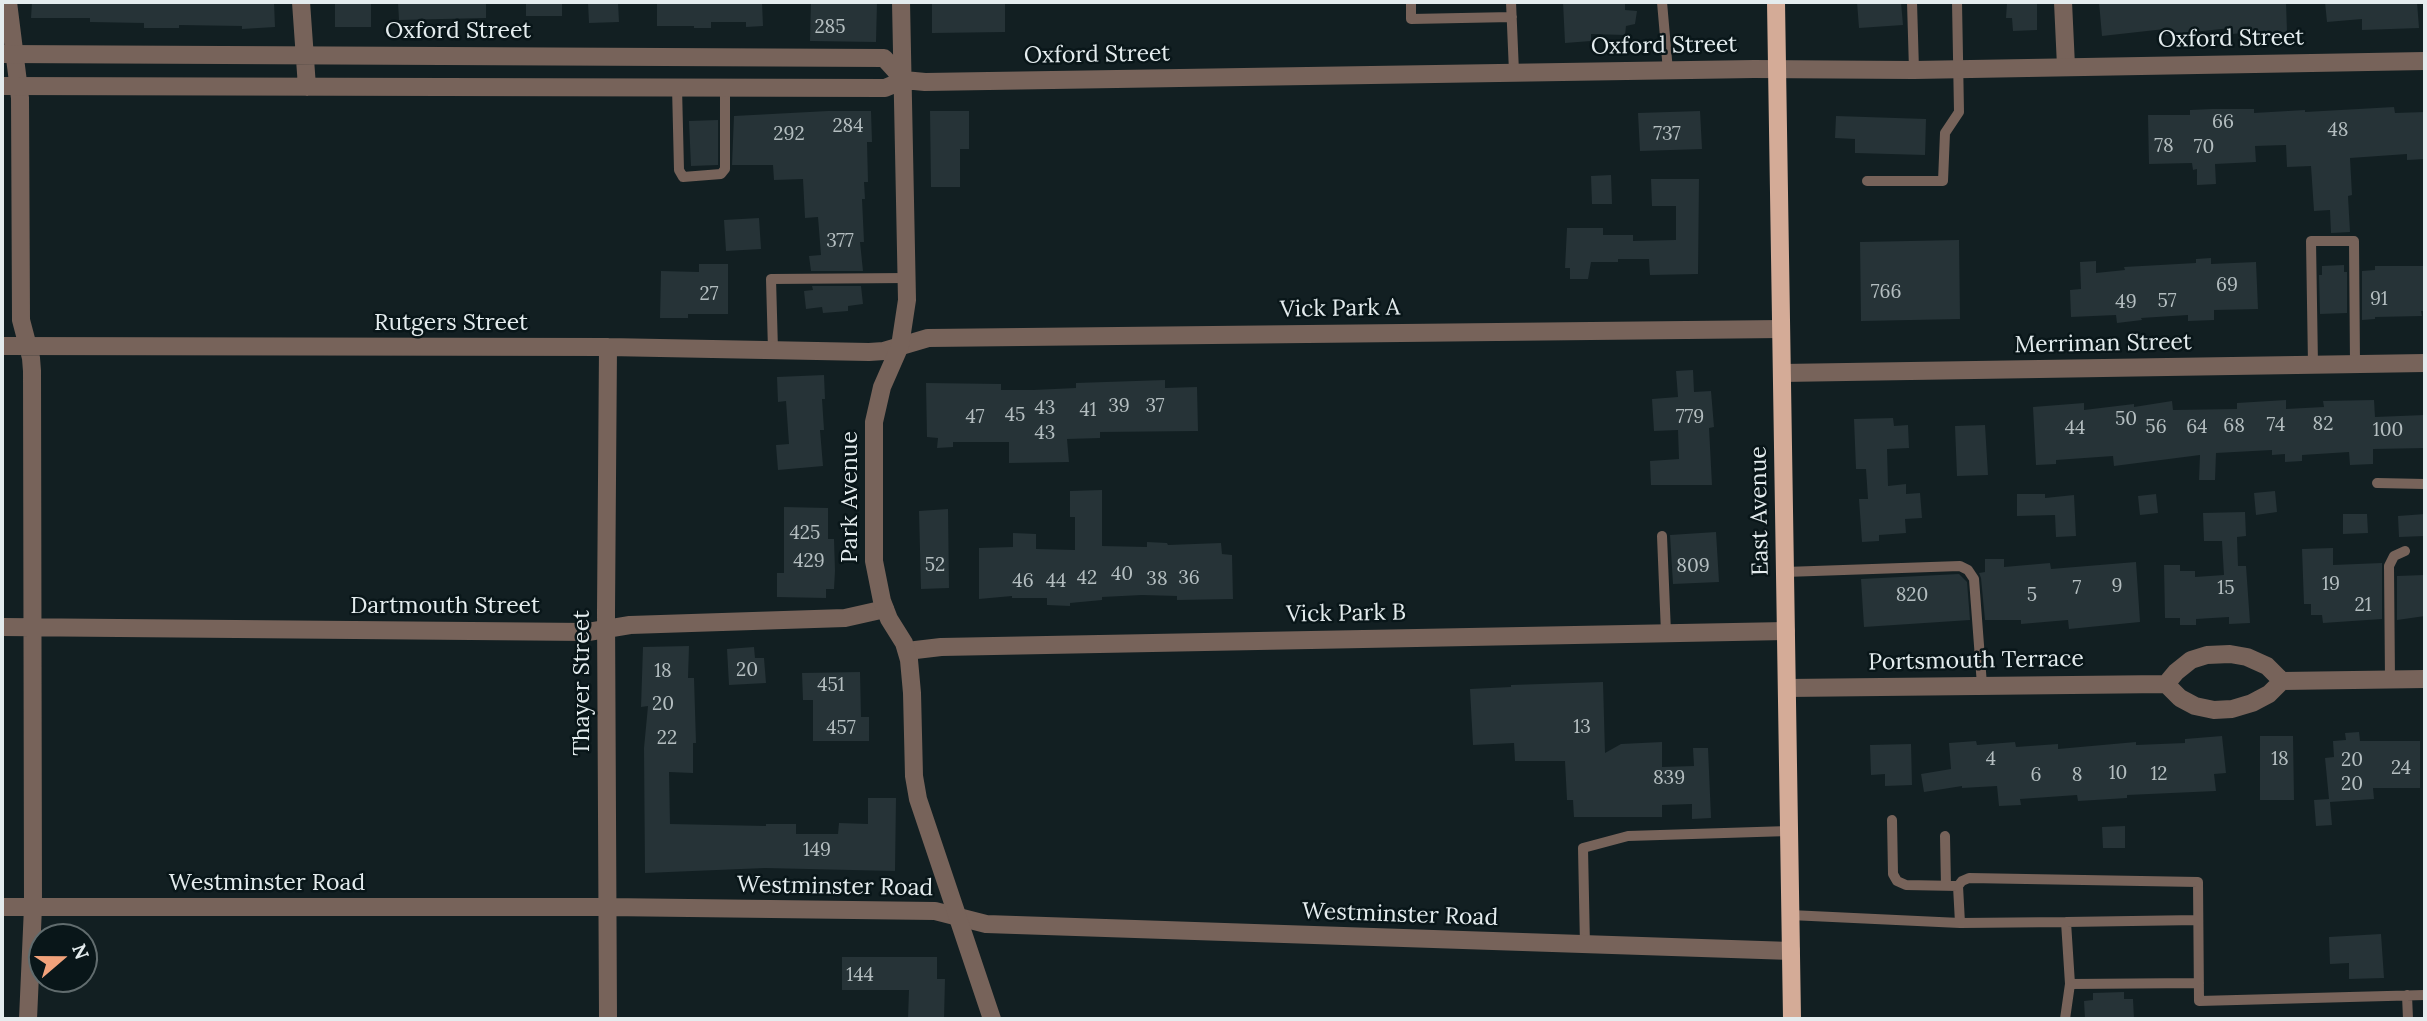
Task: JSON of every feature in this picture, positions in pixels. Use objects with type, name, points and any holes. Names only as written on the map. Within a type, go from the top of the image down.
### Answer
[{"type":"main road","name":"East Avenue","points":[[1776,2],[1792,1019]]},
{"type":"street","points":[[8,2],[8,54],[21,320],[32,371],[33,907],[29,1019]]},
{"type":"street","points":[[301,2],[307,87]]},
{"type":"street","name":"Park Avenue","points":[[901,2],[907,310],[900,346],[882,387],[873,434],[875,574],[885,609],[906,651],[911,676],[916,788],[992,1019]]},
{"type":"street","points":[[2063,2],[2066,66]]},
{"type":"street","name":"Oxford Street","points":[[8,54],[884,58],[904,80]]},
{"type":"street","name":"Oxford Street","points":[[10,86],[884,88],[904,80],[938,82],[1514,72],[1914,70],[2425,61]]},
{"type":"street","name":"Vick Park A","points":[[900,346],[919,340],[940,338],[1781,329]]},
{"type":"street","name":"Rutgers Street","points":[[2,346],[608,347],[869,352],[900,346]]},
{"type":"street","name":"Thayer Street","points":[[608,347],[608,1019]]},
{"type":"street","name":"Merriman Street","points":[[1782,373],[2425,363]]},
{"type":"street","name":"Dartmouth Street","points":[[2,627],[588,632],[630,625],[845,618],[885,609]]},
{"type":"street","name":"Vick Park B","points":[[906,651],[940,646],[1786,631]]},
{"type":"street","points":[[2282,681],[2267,666],[2247,657],[2230,654],[2207,655],[2192,660],[2176,671],[2165,684],[2180,698],[2195,706],[2214,710],[2232,709],[2252,703],[2269,694],[2282,681],[2425,679]]},
{"type":"street","name":"Portsmouth Terrace","points":[[1787,688],[2165,684]]},
{"type":"street","name":"Westminster Road","points":[[2,907],[607,907],[935,911],[986,924],[1791,951]]},
{"type":"lane","points":[[1411,2],[1411,19],[1512,18]]},
{"type":"lane","points":[[1511,2],[1514,72]]},
{"type":"lane","points":[[1662,2],[1668,71]]},
{"type":"lane","points":[[1912,2],[1914,70]]},
{"type":"lane","points":[[1867,181],[1943,181],[1945,133],[1959,112],[1957,2]]},
{"type":"lane","points":[[677,87],[679,170],[683,177],[721,174],[725,169],[725,87]]},
{"type":"lane","points":[[2313,365],[2311,241],[2354,241],[2356,364]]},
{"type":"lane","points":[[774,350],[771,279],[907,278]]},
{"type":"lane","points":[[2377,483],[2425,484]]},
{"type":"lane","points":[[1662,536],[1666,633]]},
{"type":"lane","points":[[2390,680],[2389,566],[2394,556],[2405,551]]},
{"type":"lane","points":[[1785,572],[1960,566],[1968,570],[1974,579],[1982,685]]},
{"type":"lane","points":[[1892,820],[1893,874],[1897,881],[1906,885],[1958,886]]},
{"type":"lane","points":[[1585,946],[1583,848],[1628,836],[1789,831]]},
{"type":"lane","points":[[1945,836],[1946,886]]},
{"type":"lane","points":[[1960,923],[1958,886],[1969,878],[2198,881],[2199,1001],[2425,995]]},
{"type":"lane","points":[[1790,915],[1960,923],[2198,920]]},
{"type":"lane","points":[[2065,1019],[2070,984],[2066,922]]},
{"type":"lane","points":[[2070,984],[2199,983]]},
{"type":"lane","points":[[2407,996],[2408,1019]]},
{"type":"building","points":[[32,2],[274,2],[275,27],[242,29],[242,26],[179,25],[179,28],[144,28],[144,23],[90,22],[90,18],[31,18]]},
{"type":"building","points":[[335,2],[371,2],[371,27],[335,27]]},
{"type":"building","points":[[398,2],[486,2],[486,18],[399,20]]},
{"type":"building","points":[[526,2],[562,2],[562,16],[526,16]]},
{"type":"building","points":[[588,2],[618,2],[619,22],[589,23]]},
{"type":"building","points":[[657,2],[762,2],[763,26],[746,27],[746,22],[711,22],[711,28],[657,26]]},
{"type":"building","points":[[811,2],[877,2],[876,42],[810,41]]},
{"type":"building","points":[[932,2],[1005,2],[1005,32],[932,33]]},
{"type":"building","points":[[1563,2],[1625,2],[1625,10],[1637,11],[1635,24],[1626,26],[1625,35],[1591,34],[1591,41],[1565,43]]},
{"type":"building","points":[[1857,2],[1901,2],[1903,25],[1859,28]]},
{"type":"building","points":[[2037,2],[2037,30],[2013,31],[2012,18],[2006,18],[2007,3]]},
{"type":"building","points":[[2099,2],[2286,2],[2287,32],[2232,34],[2231,28],[2165,35],[2165,29],[2102,36]]},
{"type":"building","points":[[2325,2],[2417,2],[2419,28],[2362,30],[2362,19],[2327,22]]},
{"type":"building","points":[[2394,107],[2395,113],[2425,112],[2425,159],[2407,160],[2407,154],[2350,158],[2350,232],[2331,233],[2330,210],[2314,211],[2311,166],[2287,167],[2286,145],[2255,146],[2256,162],[2215,164],[2216,184],[2197,185],[2197,169],[2193,170],[2192,163],[2149,164],[2148,115],[2190,115],[2190,110],[2212,109],[2254,109],[2254,113]]},
{"type":"building","points":[[871,111],[872,142],[867,142],[868,182],[864,182],[865,199],[862,199],[864,242],[860,242],[863,271],[811,271],[809,256],[821,255],[818,217],[805,218],[803,179],[774,180],[773,165],[732,165],[734,116]]},
{"type":"building","points":[[930,111],[969,111],[969,149],[960,149],[960,187],[931,187]]},
{"type":"building","points":[[1700,111],[1702,149],[1640,151],[1638,113]]},
{"type":"building","points":[[1836,116],[1926,119],[1925,155],[1855,153],[1855,139],[1835,138]]},
{"type":"building","points":[[718,120],[718,165],[691,166],[689,121]]},
{"type":"building","points":[[1611,175],[1612,204],[1592,204],[1591,176]]},
{"type":"building","points":[[1651,179],[1699,179],[1698,274],[1650,275],[1649,259],[1618,259],[1618,262],[1591,262],[1588,279],[1570,279],[1570,268],[1565,268],[1567,228],[1603,228],[1603,235],[1633,235],[1633,241],[1676,240],[1676,206],[1652,206]]},
{"type":"building","points":[[759,218],[761,249],[726,251],[724,220]]},
{"type":"building","points":[[1959,240],[1960,319],[1861,321],[1860,242]]},
{"type":"building","points":[[2211,258],[2211,264],[2256,262],[2258,309],[2214,310],[2214,320],[2188,321],[2188,315],[2141,318],[2142,320],[2117,323],[2116,315],[2071,317],[2070,290],[2081,289],[2080,262],[2096,261],[2096,273],[2125,270],[2124,267],[2196,263],[2196,259]]},
{"type":"building","points":[[699,264],[728,264],[728,314],[688,314],[688,318],[660,318],[661,271],[699,272]]},
{"type":"building","points":[[2344,265],[2344,272],[2347,272],[2347,313],[2320,314],[2319,275],[2322,275],[2322,266]]},
{"type":"building","points":[[2375,266],[2425,266],[2425,311],[2421,311],[2422,316],[2375,317],[2362,320],[2362,271],[2375,270]]},
{"type":"building","points":[[812,286],[861,286],[863,304],[848,306],[848,311],[823,313],[822,307],[806,309],[804,291],[813,290]]},
{"type":"building","points":[[1693,370],[1694,392],[1711,391],[1714,427],[1709,428],[1712,485],[1651,485],[1650,461],[1679,459],[1678,430],[1654,431],[1652,399],[1678,397],[1676,371]]},
{"type":"building","points":[[824,375],[824,430],[820,430],[823,466],[778,470],[776,445],[789,444],[786,401],[778,402],[777,377]]},
{"type":"building","points":[[1165,380],[1165,388],[1197,387],[1198,431],[1100,432],[1100,438],[1067,439],[1069,462],[1009,463],[1009,442],[953,442],[953,447],[937,448],[938,438],[927,437],[926,383],[1001,384],[1001,390],[1033,390],[1076,388],[1076,383]]},
{"type":"building","points":[[2286,400],[2286,409],[2324,407],[2323,401],[2374,400],[2375,417],[2425,415],[2425,448],[2373,449],[2373,464],[2350,465],[2349,452],[2302,455],[2302,461],[2285,462],[2285,454],[2272,455],[2272,450],[2216,453],[2215,480],[2199,480],[2200,455],[2114,466],[2113,456],[2056,460],[2056,464],[2036,465],[2033,407],[2084,403],[2084,410],[2134,404],[2134,407],[2172,401],[2173,410],[2237,409],[2237,403]]},
{"type":"building","points":[[1893,418],[1894,426],[1908,425],[1909,448],[1887,449],[1888,486],[1906,484],[1906,494],[1920,493],[1922,518],[1905,519],[1906,533],[1879,535],[1879,541],[1862,542],[1859,499],[1868,499],[1866,469],[1856,469],[1854,419]]},
{"type":"building","points":[[1985,425],[1988,475],[1957,476],[1955,426]]},
{"type":"building","points":[[1102,490],[1102,546],[1147,547],[1147,542],[1168,545],[1221,543],[1222,554],[1232,555],[1233,599],[1177,600],[1177,596],[1142,595],[1102,597],[1102,600],[1070,603],[1070,606],[1047,605],[1047,598],[1012,596],[979,599],[979,548],[1013,547],[1013,533],[1036,534],[1036,549],[1075,550],[1075,517],[1070,517],[1070,491]]},
{"type":"building","points":[[2275,491],[2277,512],[2256,515],[2254,493]]},
{"type":"building","points":[[2017,494],[2045,494],[2045,498],[2074,495],[2076,536],[2056,537],[2055,515],[2017,516]]},
{"type":"building","points":[[2156,494],[2158,513],[2140,515],[2138,496]]},
{"type":"building","points":[[784,507],[828,508],[828,539],[834,539],[835,571],[834,589],[826,589],[826,598],[777,597],[777,573],[784,573]]},
{"type":"building","points":[[948,509],[949,588],[921,589],[919,511]]},
{"type":"building","points":[[2245,512],[2246,536],[2237,537],[2238,566],[2246,566],[2250,623],[2229,624],[2229,617],[2196,619],[2196,625],[2180,625],[2180,618],[2165,618],[2164,565],[2180,565],[2180,571],[2195,571],[2195,577],[2224,575],[2222,541],[2204,541],[2203,513]]},
{"type":"building","points":[[2343,514],[2367,514],[2368,533],[2343,534]]},
{"type":"building","points":[[2425,514],[2425,536],[2399,537],[2398,516]]},
{"type":"building","points":[[1716,532],[1719,582],[1673,584],[1670,535]]},
{"type":"building","points":[[2333,548],[2333,565],[2382,563],[2382,619],[2323,623],[2322,615],[2311,615],[2311,604],[2304,604],[2302,549]]},
{"type":"building","points":[[1985,559],[2004,559],[2004,567],[2050,563],[2051,569],[2136,562],[2140,622],[2069,629],[2068,620],[2021,624],[2021,620],[1985,620],[1979,573],[1985,572]]},
{"type":"building","points":[[1959,574],[1967,582],[1970,620],[1864,627],[1861,579]]},
{"type":"building","points":[[2425,575],[2425,616],[2397,620],[2397,576]]},
{"type":"building","points":[[689,646],[688,678],[694,678],[696,743],[693,743],[693,773],[669,772],[670,824],[796,824],[796,834],[838,834],[839,823],[868,824],[868,798],[896,798],[895,871],[765,868],[645,873],[644,748],[648,706],[641,707],[643,647]]},
{"type":"building","points":[[754,647],[755,658],[764,658],[766,683],[729,685],[727,649]]},
{"type":"building","points":[[860,672],[861,717],[869,717],[869,741],[813,741],[813,700],[803,700],[802,673]]},
{"type":"building","points":[[1603,682],[1605,753],[1621,744],[1662,742],[1662,767],[1694,766],[1693,748],[1708,748],[1711,818],[1692,819],[1692,804],[1662,805],[1662,817],[1574,817],[1573,800],[1567,800],[1565,761],[1515,761],[1514,743],[1473,745],[1470,689]]},
{"type":"building","points":[[2359,732],[2360,741],[2420,741],[2420,788],[2373,788],[2374,799],[2330,802],[2332,825],[2316,826],[2314,800],[2329,799],[2325,758],[2334,757],[2333,741],[2346,740],[2345,733]]},
{"type":"building","points":[[2222,736],[2226,773],[2214,774],[2216,791],[2127,795],[2127,798],[2078,801],[2077,795],[2020,799],[2021,805],[1999,806],[1997,786],[1962,786],[1924,792],[1921,774],[1951,769],[1949,743],[1976,741],[1977,745],[2015,742],[2016,747],[2058,744],[2058,749],[2136,742],[2136,745],[2185,743],[2185,739]]},
{"type":"building","points":[[2260,736],[2293,736],[2294,800],[2260,800]]},
{"type":"building","points":[[1911,744],[1912,785],[1885,786],[1885,774],[1871,775],[1870,745]]},
{"type":"building","points":[[2125,826],[2125,848],[2103,848],[2102,827]]},
{"type":"building","points":[[2381,934],[2384,978],[2349,979],[2349,963],[2330,964],[2329,937]]},
{"type":"building","points":[[842,957],[937,957],[937,979],[945,979],[944,1019],[908,1019],[909,990],[842,990]]},
{"type":"building","points":[[2124,992],[2124,999],[2133,999],[2134,1019],[2085,1019],[2084,1001],[2093,1000],[2093,993]]}]
